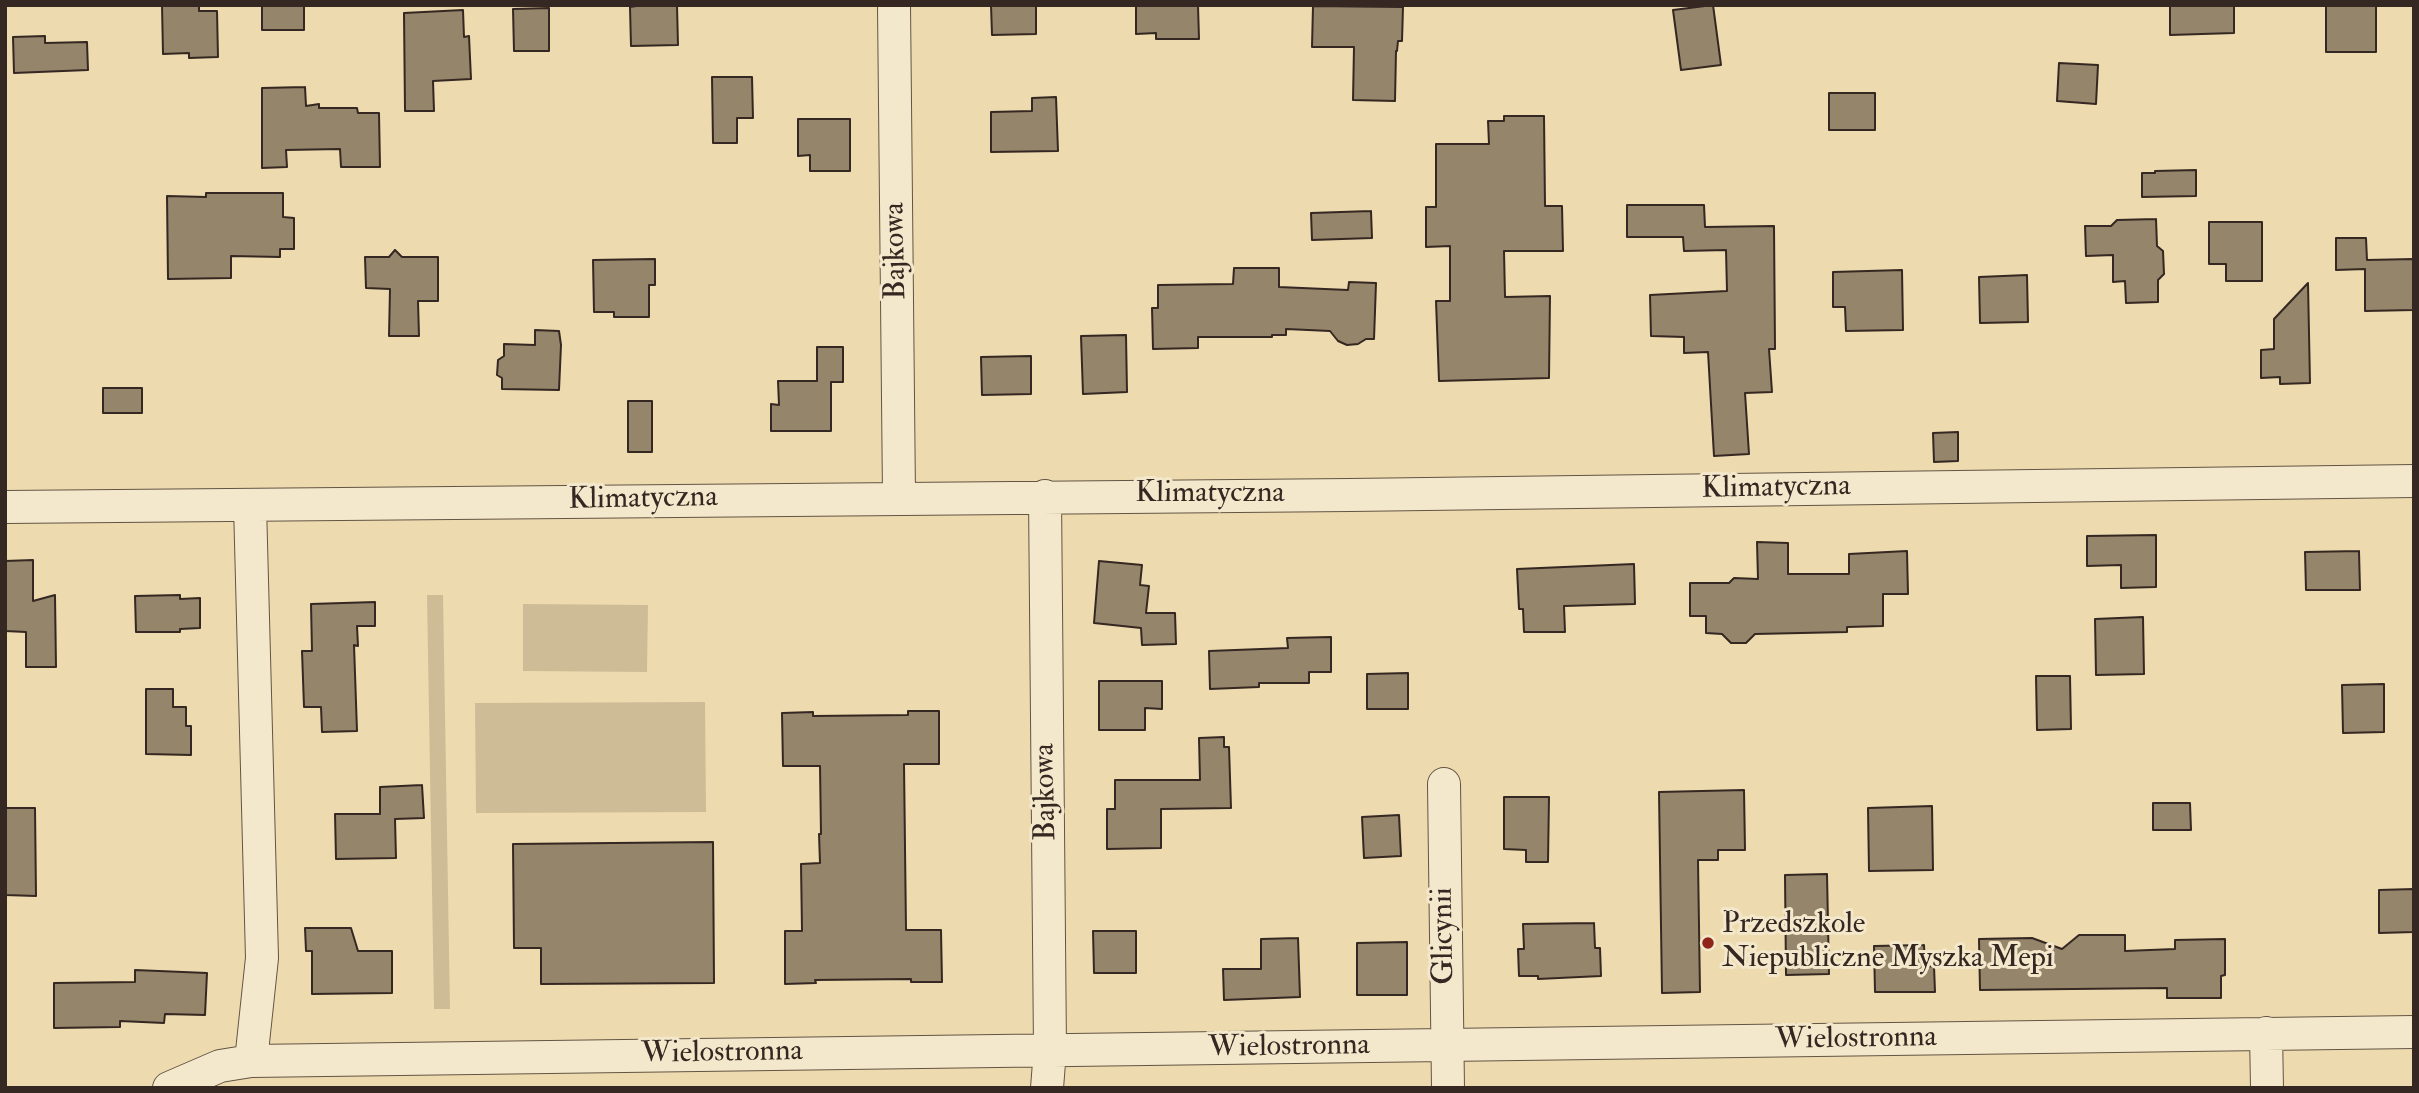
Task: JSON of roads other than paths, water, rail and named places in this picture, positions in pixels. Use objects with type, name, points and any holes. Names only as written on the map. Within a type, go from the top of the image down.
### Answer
[{"type":"street","name":"Bajkowa","points":[[894,5],[899,497]]},
{"type":"street","name":"Klimatyczna","points":[[5,507],[1350,495],[2414,481]]},
{"type":"street","name":"Bajkowa","points":[[1045,496],[1050,1050],[1047,1088]]},
{"type":"street","points":[[250,505],[262,958],[251,1061]]},
{"type":"street","name":"Glicynii","points":[[1444,784],[1448,1088]]},
{"type":"street","name":"Wielostronna","points":[[169,1088],[220,1066],[251,1061],[2414,1032]]},
{"type":"street","points":[[2266,1033],[2267,1088]]},
{"type":"place","name":"Przedszkole Niepubliczne Myszka Mepi","points":[[1708,943]]}]
